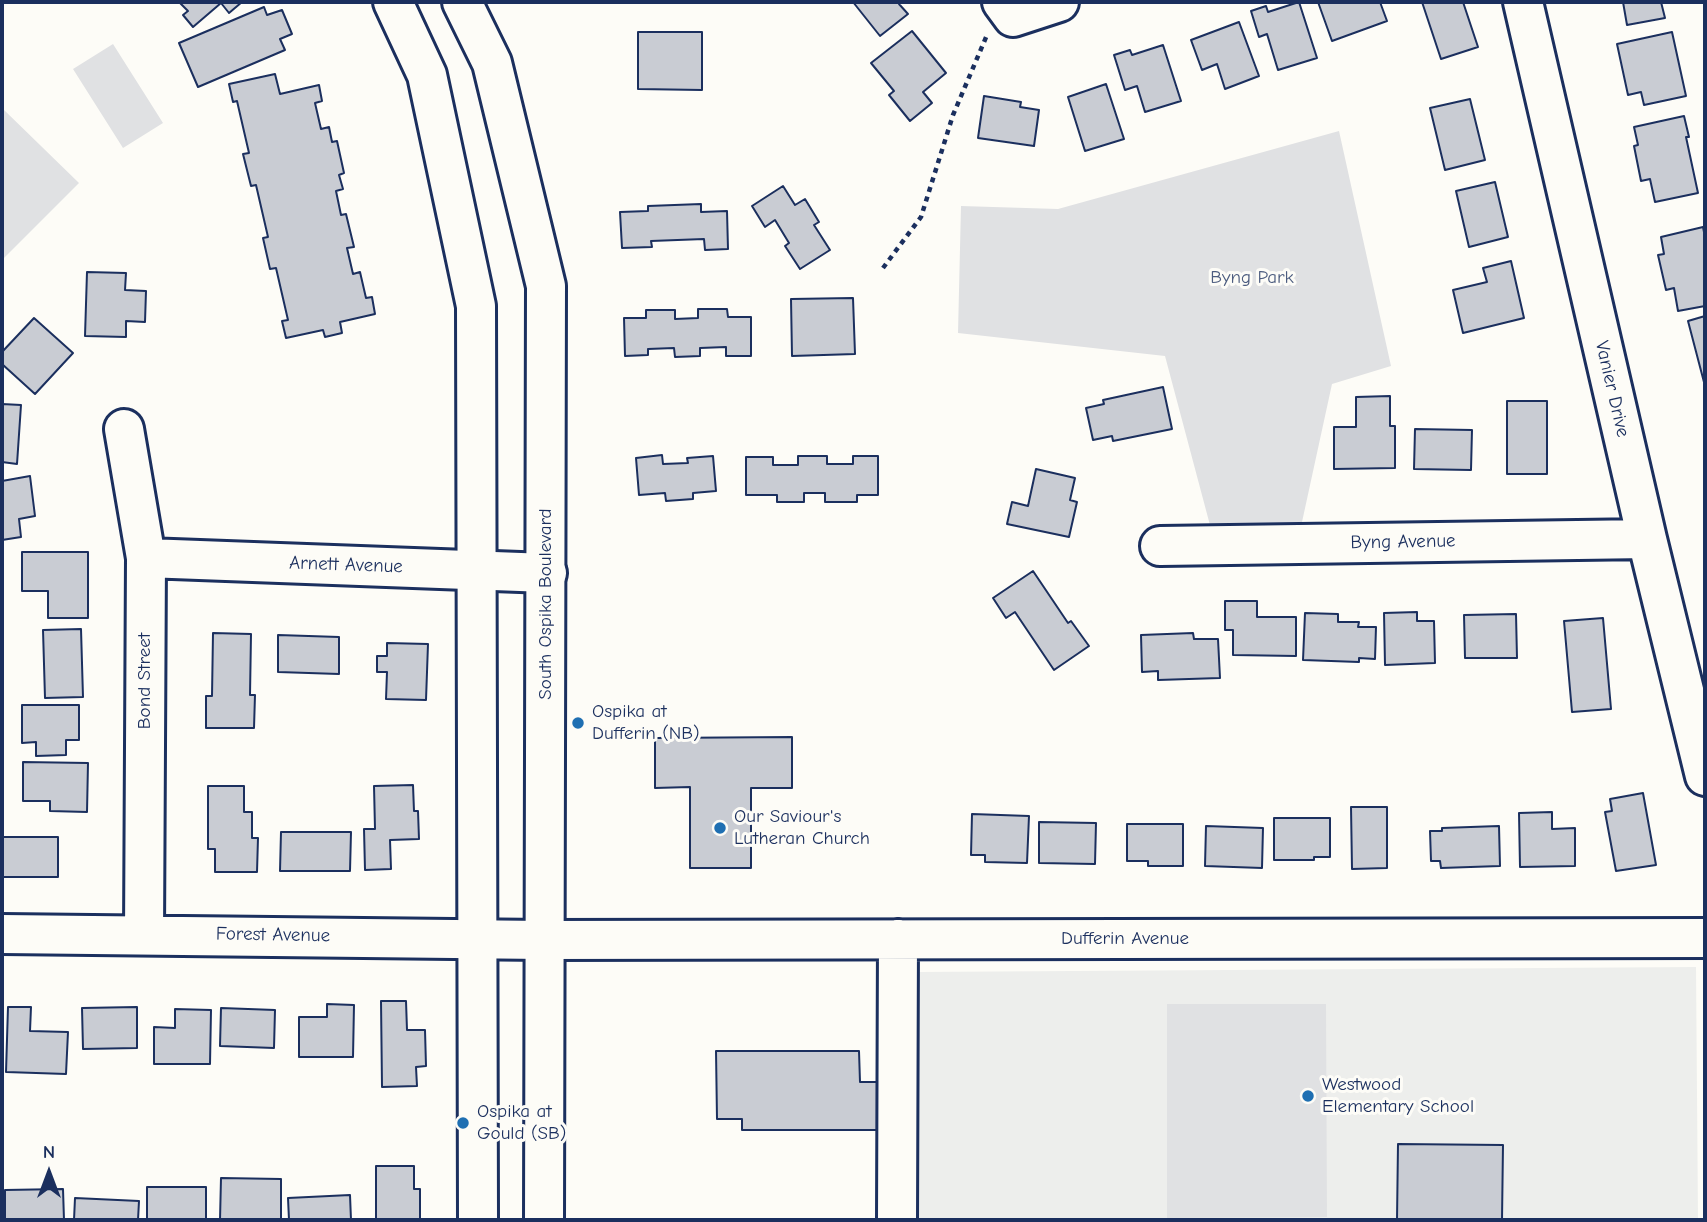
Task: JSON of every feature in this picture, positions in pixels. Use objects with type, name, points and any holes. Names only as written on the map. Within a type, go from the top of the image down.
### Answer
[{"type":"street","points":[[393,2],[427,75],[476,306],[478,1220]]},
{"type":"street","name":"South Ospika Boulevard","points":[[462,2],[492,63],[546,286],[544,1220]]},
{"type":"street","points":[[996,14],[1013,17],[1059,2]]},
{"type":"street","name":"Vanier Drive","points":[[1523,2],[1647,539],[1705,776]]},
{"type":"street","name":"Bond Street","points":[[124,429],[146,558],[144,934]]},
{"type":"street","name":"Byng Avenue","points":[[1160,545],[1647,539]]},
{"type":"street","name":"Arnett Avenue","points":[[146,558],[547,573]]},
{"type":"street","name":"Forest Avenue","points":[[2,934],[477,937],[544,940]]},
{"type":"street","points":[[897,1220],[898,939]]},
{"type":"street","name":"Dufferin Avenue","points":[[544,940],[1705,939]]},
{"type":"path","points":[[883,268],[921,216],[953,115],[996,14]]},
{"type":"shaded area","name":"Westwood Elementary School","points":[[1696,967],[1698,1220],[919,1220],[918,972]]},
{"type":"green space","points":[[113,44],[163,123],[123,148],[73,69]]},
{"type":"green space","points":[[2,108],[79,183],[2,260]]},
{"type":"green space","name":"Byng Park","points":[[1339,131],[1391,366],[1332,384],[1297,545],[1215,544],[1165,356],[958,333],[961,206],[1058,209]]},
{"type":"green space","points":[[1167,1004],[1326,1004],[1327,1217],[1167,1218]]},
{"type":"building","points":[[179,2],[242,2],[229,13],[221,3],[193,27],[183,15],[188,11]]},
{"type":"building","points":[[853,2],[902,2],[899,4],[908,14],[880,36]]},
{"type":"building","points":[[1299,2],[1317,58],[1278,70],[1267,34],[1259,37],[1251,11],[1266,6],[1268,12]]},
{"type":"building","points":[[1318,2],[1380,2],[1387,21],[1332,41]]},
{"type":"building","points":[[1422,2],[1463,2],[1478,47],[1441,59]]},
{"type":"building","points":[[1623,2],[1661,2],[1665,18],[1627,25]]},
{"type":"building","points":[[264,7],[267,15],[282,10],[292,34],[280,39],[285,50],[198,87],[179,43]]},
{"type":"building","points":[[1239,22],[1259,76],[1225,89],[1217,64],[1202,70],[1191,40]]},
{"type":"building","points":[[912,31],[946,73],[923,92],[932,103],[910,121],[889,95],[894,91],[871,63]]},
{"type":"building","points":[[638,32],[702,32],[702,90],[638,89]]},
{"type":"building","points":[[1672,32],[1686,96],[1644,105],[1641,92],[1628,95],[1617,44]]},
{"type":"building","points":[[1163,45],[1181,101],[1145,112],[1137,86],[1125,90],[1114,55],[1130,50],[1132,55]]},
{"type":"building","points":[[275,74],[280,94],[319,85],[322,101],[315,103],[321,129],[329,127],[332,142],[337,141],[344,173],[339,175],[343,189],[336,191],[341,215],[346,214],[354,247],[347,248],[353,274],[360,272],[366,298],[372,297],[375,314],[340,322],[342,333],[325,337],[323,330],[286,338],[282,321],[288,320],[276,268],[270,269],[263,238],[268,237],[256,185],[251,186],[243,154],[249,153],[237,101],[233,102],[229,84]]},
{"type":"building","points":[[1106,84],[1124,139],[1085,151],[1068,97]]},
{"type":"building","points":[[984,96],[1021,102],[1020,107],[1039,110],[1034,146],[978,138]]},
{"type":"building","points":[[1470,99],[1485,160],[1445,170],[1430,108]]},
{"type":"building","points":[[1684,116],[1698,193],[1655,202],[1650,179],[1641,181],[1634,146],[1638,145],[1634,127]]},
{"type":"building","points":[[1495,182],[1508,237],[1469,247],[1456,191]]},
{"type":"building","points":[[783,186],[795,205],[805,199],[819,222],[814,225],[830,250],[800,269],[785,246],[789,243],[775,220],[765,227],[752,206]]},
{"type":"building","points":[[701,204],[701,212],[727,211],[728,249],[705,250],[704,239],[651,241],[652,247],[622,248],[620,212],[648,211],[648,206]]},
{"type":"building","points":[[1703,227],[1705,306],[1678,311],[1674,288],[1666,290],[1658,255],[1664,254],[1661,237]]},
{"type":"building","points":[[1511,261],[1524,318],[1463,333],[1453,290],[1487,282],[1483,268]]},
{"type":"building","points":[[87,272],[126,273],[125,290],[146,291],[145,322],[126,321],[126,337],[85,336]]},
{"type":"building","points":[[853,298],[855,354],[792,356],[791,299]]},
{"type":"building","points":[[698,309],[727,309],[728,317],[751,317],[751,356],[726,356],[726,347],[700,348],[700,356],[675,357],[674,348],[648,349],[648,355],[625,356],[624,318],[646,318],[646,310],[675,310],[675,319],[698,318]]},
{"type":"building","points":[[1705,316],[1705,386],[1688,321]]},
{"type":"building","points":[[34,318],[73,353],[35,394],[2,364],[2,352]]},
{"type":"building","points":[[1163,387],[1172,429],[1113,441],[1112,436],[1093,440],[1086,408],[1104,404],[1103,400]]},
{"type":"building","points":[[1390,396],[1390,426],[1395,426],[1395,468],[1334,469],[1334,427],[1356,427],[1356,397]]},
{"type":"building","points":[[1507,401],[1547,401],[1547,474],[1507,474]]},
{"type":"building","points":[[2,404],[21,405],[17,464],[2,462]]},
{"type":"building","points":[[1415,429],[1472,430],[1471,470],[1414,469]]},
{"type":"building","points":[[662,455],[663,464],[688,463],[687,458],[713,456],[716,491],[693,493],[693,499],[666,501],[665,493],[639,495],[636,458]]},
{"type":"building","points":[[798,456],[827,456],[827,464],[853,464],[853,456],[878,456],[878,495],[857,495],[857,502],[825,502],[825,493],[804,493],[804,502],[777,502],[777,495],[746,495],[746,457],[773,457],[773,465],[798,465]]},
{"type":"building","points":[[1036,469],[1075,478],[1070,500],[1077,502],[1069,537],[1007,524],[1012,502],[1028,506]]},
{"type":"building","points":[[30,476],[35,516],[19,519],[21,537],[2,540],[2,481]]},
{"type":"building","points":[[22,552],[88,552],[88,618],[48,618],[48,591],[22,591]]},
{"type":"building","points":[[1033,571],[1068,623],[1071,621],[1089,646],[1054,670],[1015,612],[1006,618],[993,598]]},
{"type":"building","points":[[1225,601],[1257,601],[1257,617],[1296,617],[1296,656],[1233,655],[1233,630],[1225,630]]},
{"type":"building","points":[[1417,612],[1417,621],[1434,621],[1435,663],[1385,665],[1384,613]]},
{"type":"building","points":[[1305,613],[1338,614],[1338,622],[1359,622],[1358,627],[1376,627],[1375,659],[1359,658],[1359,662],[1303,660]]},
{"type":"building","points":[[1516,614],[1517,658],[1465,658],[1464,615]]},
{"type":"building","points":[[1603,618],[1611,709],[1572,712],[1564,621]]},
{"type":"building","points":[[81,629],[83,697],[45,698],[43,630]]},
{"type":"building","points":[[213,633],[251,634],[250,695],[255,695],[254,728],[206,728],[206,696],[212,696]]},
{"type":"building","points":[[1193,633],[1194,639],[1218,639],[1220,678],[1158,680],[1158,671],[1142,672],[1141,635]]},
{"type":"building","points":[[278,635],[339,637],[339,674],[278,672]]},
{"type":"building","points":[[387,643],[428,644],[426,700],[386,699],[387,672],[377,672],[377,656],[387,656]]},
{"type":"building","points":[[22,705],[79,705],[79,740],[66,740],[66,755],[36,756],[36,742],[22,743]]},
{"type":"building","name":"Our Saviour's Lutheran Church","points":[[792,737],[792,788],[751,788],[751,868],[690,868],[690,787],[655,788],[655,738]]},
{"type":"building","points":[[23,762],[88,763],[87,812],[50,811],[50,801],[23,801]]},
{"type":"building","points":[[413,785],[419,839],[390,840],[391,869],[365,870],[364,829],[375,829],[374,786]]},
{"type":"building","points":[[208,786],[244,786],[244,812],[252,812],[252,838],[258,838],[257,872],[215,872],[215,849],[208,849]]},
{"type":"building","points":[[1643,793],[1656,865],[1616,871],[1605,812],[1612,811],[1610,799]]},
{"type":"building","points":[[1351,807],[1387,807],[1387,868],[1352,869]]},
{"type":"building","points":[[1552,812],[1552,829],[1575,828],[1575,866],[1520,867],[1519,813]]},
{"type":"building","points":[[972,814],[1029,816],[1027,863],[985,862],[985,855],[971,855]]},
{"type":"building","points":[[1274,818],[1330,818],[1330,857],[1314,857],[1314,860],[1274,860]]},
{"type":"building","points":[[1039,822],[1096,823],[1095,864],[1039,863]]},
{"type":"building","points":[[1127,824],[1183,824],[1183,866],[1148,866],[1148,861],[1127,861]]},
{"type":"building","points":[[1206,826],[1263,828],[1262,868],[1205,866]]},
{"type":"building","points":[[1499,826],[1500,866],[1441,868],[1440,861],[1431,861],[1430,831],[1442,831],[1442,828]]},
{"type":"building","points":[[281,832],[351,832],[350,871],[280,871]]},
{"type":"building","points":[[2,837],[58,837],[58,877],[2,877]]},
{"type":"building","points":[[381,1001],[406,1001],[407,1030],[425,1030],[426,1066],[416,1067],[417,1086],[382,1087]]},
{"type":"building","points":[[327,1004],[354,1005],[353,1057],[299,1057],[299,1017],[327,1017]]},
{"type":"building","points":[[8,1007],[31,1007],[30,1031],[68,1032],[66,1074],[6,1072]]},
{"type":"building","points":[[137,1007],[137,1048],[83,1049],[82,1008]]},
{"type":"building","points":[[221,1008],[275,1010],[274,1048],[220,1046]]},
{"type":"building","points":[[175,1009],[211,1010],[210,1064],[154,1064],[154,1027],[175,1028]]},
{"type":"building","points":[[716,1051],[859,1051],[860,1082],[883,1082],[883,1130],[742,1130],[742,1119],[717,1119]]},
{"type":"building","points":[[1398,1144],[1503,1145],[1502,1220],[1397,1220]]},
{"type":"building","points":[[376,1166],[414,1166],[414,1189],[420,1189],[420,1220],[376,1220]]},
{"type":"building","points":[[221,1178],[281,1179],[281,1220],[220,1220]]},
{"type":"building","points":[[147,1187],[206,1187],[206,1220],[147,1220]]},
{"type":"building","points":[[63,1189],[64,1220],[5,1220],[5,1190]]},
{"type":"building","points":[[350,1195],[351,1220],[289,1220],[288,1198]]},
{"type":"building","points":[[75,1198],[139,1201],[138,1220],[74,1220]]},
{"type":"place","name":"Ospika at Dufferin (NB)","points":[[578,723]]},
{"type":"place","name":"Our Saviour's Lutheran Church","points":[[720,828]]},
{"type":"place","name":"Westwood Elementary School","points":[[1308,1096]]},
{"type":"place","name":"Ospika at Gould (SB)","points":[[463,1123]]}]
